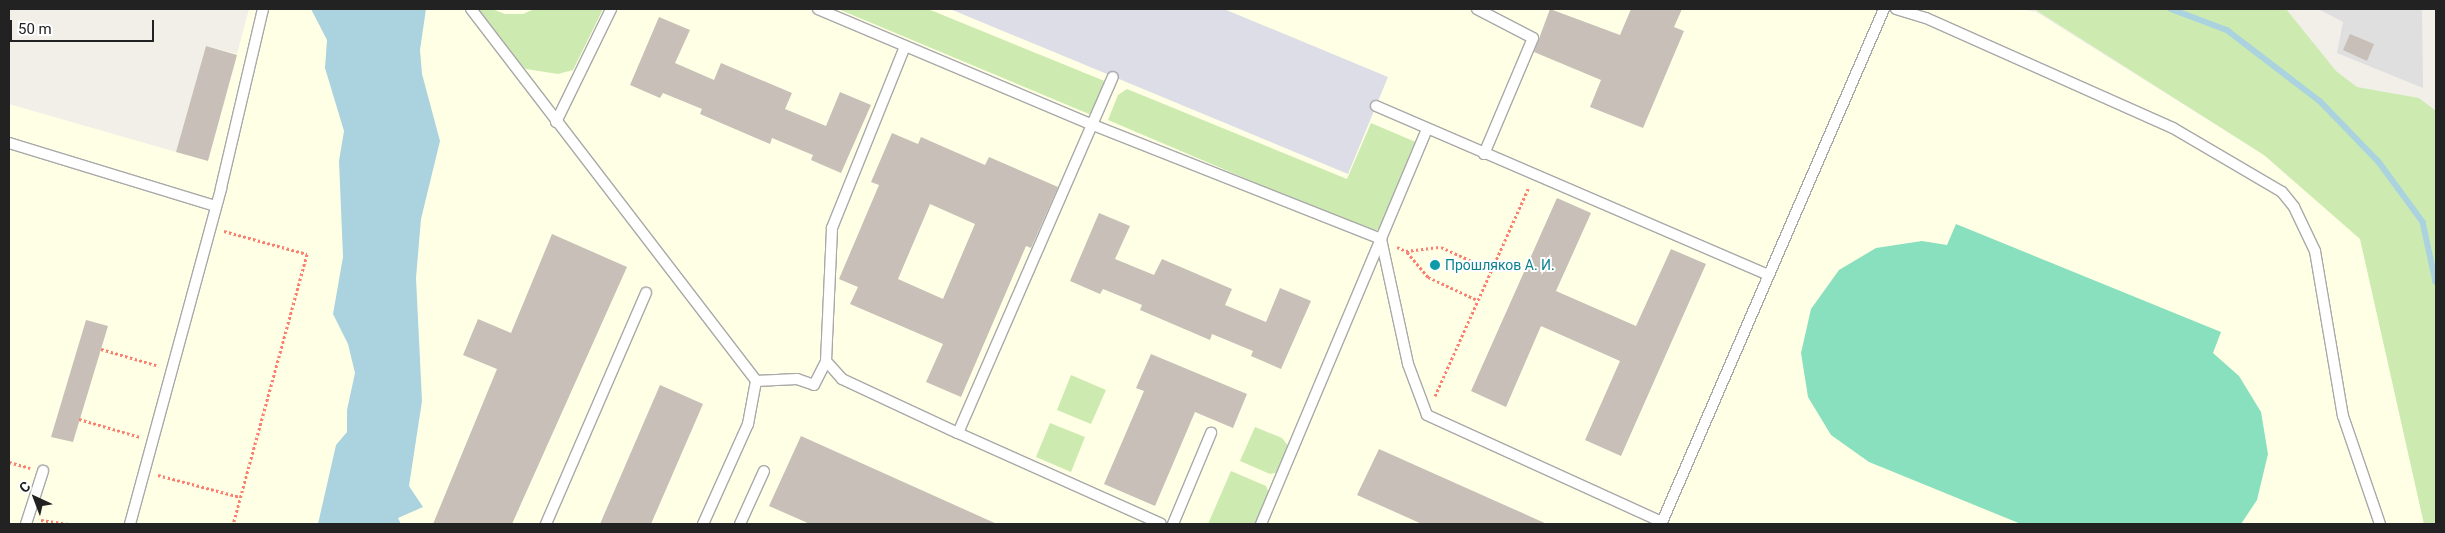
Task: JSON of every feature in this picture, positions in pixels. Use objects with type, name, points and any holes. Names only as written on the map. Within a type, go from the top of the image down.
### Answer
[{"type":"lane","points":[[130,524],[215,206],[263,9]]},
{"type":"lane","points":[[471,9],[756,381],[748,424],[703,524]]},
{"type":"lane","points":[[556,122],[611,9]]},
{"type":"lane","points":[[818,9],[1093,124],[1380,239]]},
{"type":"lane","points":[[1478,9],[1533,38],[1484,154]]},
{"type":"lane","points":[[1380,239],[1408,364],[1427,415],[1662,522],[1767,274],[1884,9]]},
{"type":"lane","points":[[1896,9],[1926,18],[2173,128],[2282,192],[2294,207],[2315,251],[2343,416],[2380,524]]},
{"type":"lane","points":[[756,381],[797,379],[814,385],[826,361],[832,228],[905,46]]},
{"type":"lane","points":[[958,433],[1113,76]]},
{"type":"lane","points":[[1376,106],[1535,176],[1767,274]]},
{"type":"lane","points":[[1261,524],[1427,129]]},
{"type":"lane","points":[[9,143],[215,206]]},
{"type":"lane","points":[[546,524],[646,293]]},
{"type":"lane","points":[[826,361],[842,379],[1161,524]]},
{"type":"lane","points":[[1173,524],[1211,433]]},
{"type":"lane","points":[[26,524],[43,471]]},
{"type":"lane","points":[[740,524],[764,471]]},
{"type":"path","points":[[1427,415],[1477,300],[1535,176]]},
{"type":"path","points":[[209,228],[308,254],[233,524]]},
{"type":"path","points":[[1380,239],[1406,251],[1428,277],[1477,300]]},
{"type":"path","points":[[1406,251],[1441,247],[1491,270]]},
{"type":"path","points":[[101,349],[172,369]]},
{"type":"path","points":[[79,418],[153,441]]},
{"type":"path","points":[[9,462],[43,471]]},
{"type":"path","points":[[144,472],[240,496]]},
{"type":"shaded area","points":[[249,9],[2019,9],[2036,12],[2264,155],[2361,239],[2424,524],[9,524],[9,104],[176,152],[206,46],[237,54]]},
{"type":"shaded area","points":[[950,9],[1224,9],[1388,77],[1348,174]]},
{"type":"shaded area","points":[[2318,9],[2422,9],[2423,88],[2337,53],[2343,22]]},
{"type":"green space","points":[[477,9],[492,9],[505,14],[523,14],[534,9],[603,9],[573,70],[558,74],[526,69],[515,59]]},
{"type":"green space","points":[[838,9],[928,9],[1107,82],[1096,111],[1089,114]]},
{"type":"green space","points":[[2034,9],[2286,9],[2336,71],[2357,87],[2419,98],[2436,111],[2436,524],[2424,524],[2360,239],[2264,155]]},
{"type":"green space","points":[[1127,89],[1347,179],[1371,123],[1418,143],[1382,228],[1371,232],[1108,120],[1118,95]]},
{"type":"green space","points":[[1956,224],[2221,332],[2213,353],[2239,376],[2261,412],[2268,454],[2257,500],[2241,524],[2021,524],[1869,462],[1831,435],[1808,397],[1801,353],[1811,309],[1839,270],[1876,248],[1922,241],[1947,245]]},
{"type":"green space","points":[[1071,375],[1106,390],[1091,424],[1057,410]]},
{"type":"green space","points":[[1050,423],[1085,437],[1071,472],[1036,457]]},
{"type":"green space","points":[[1255,427],[1282,438],[1289,447],[1279,472],[1270,474],[1240,461]]},
{"type":"green space","points":[[1231,471],[1266,486],[1269,493],[1255,524],[1208,524]]},
{"type":"water","points":[[311,9],[426,9],[420,50],[422,74],[440,141],[421,219],[416,278],[422,401],[409,486],[423,507],[398,518],[401,524],[318,524],[336,445],[347,432],[347,410],[355,373],[348,344],[333,314],[343,257],[339,161],[344,131],[325,68],[327,40]]},
{"type":"building","points":[[1550,9],[1620,35],[1631,9],[1682,9],[1674,27],[1684,31],[1643,128],[1590,107],[1601,80],[1534,52]]},
{"type":"building","points":[[659,17],[690,30],[675,63],[714,80],[721,63],[792,93],[785,109],[826,126],[840,92],[871,105],[841,173],[811,160],[813,155],[772,138],[770,144],[700,114],[702,109],[663,93],[660,98],[630,85]]},
{"type":"building","points":[[2350,34],[2374,44],[2367,61],[2343,50]]},
{"type":"building","points":[[206,46],[237,55],[208,161],[176,152]]},
{"type":"building","points":[[892,133],[918,144],[921,137],[985,165],[989,157],[1058,187],[1031,248],[1026,246],[961,397],[926,382],[943,344],[850,304],[858,287],[839,279],[879,185],[871,182]],"holes":[[[930,204],[975,224],[943,299],[898,279]]]},
{"type":"building","points":[[1557,198],[1591,213],[1556,291],[1636,326],[1671,249],[1706,264],[1621,456],[1585,440],[1620,361],[1541,326],[1506,407],[1471,391]]},
{"type":"building","points":[[1099,213],[1130,226],[1115,259],[1154,275],[1162,259],[1232,289],[1225,305],[1266,322],[1280,288],[1311,301],[1281,369],[1251,356],[1253,351],[1212,334],[1210,340],[1140,310],[1142,305],[1103,289],[1100,294],[1070,281]]},
{"type":"building","points":[[552,234],[627,267],[512,524],[433,524],[497,369],[463,355],[478,319],[511,333]]},
{"type":"building","points":[[86,320],[108,326],[73,442],[51,437]]},
{"type":"building","points":[[1151,354],[1247,394],[1233,428],[1195,412],[1155,506],[1104,484],[1144,391],[1136,388]]},
{"type":"building","points":[[660,385],[703,404],[651,524],[600,524]]},
{"type":"building","points":[[801,436],[997,524],[810,524],[769,506]]},
{"type":"building","points":[[1379,449],[1547,524],[1422,524],[1357,495]]},
{"type":"waterway","points":[[2171,9],[2227,30],[2320,101],[2379,162],[2423,222],[2436,282]]},
{"type":"place","name":"Прошляков А. И.","points":[[1435,265]]}]
